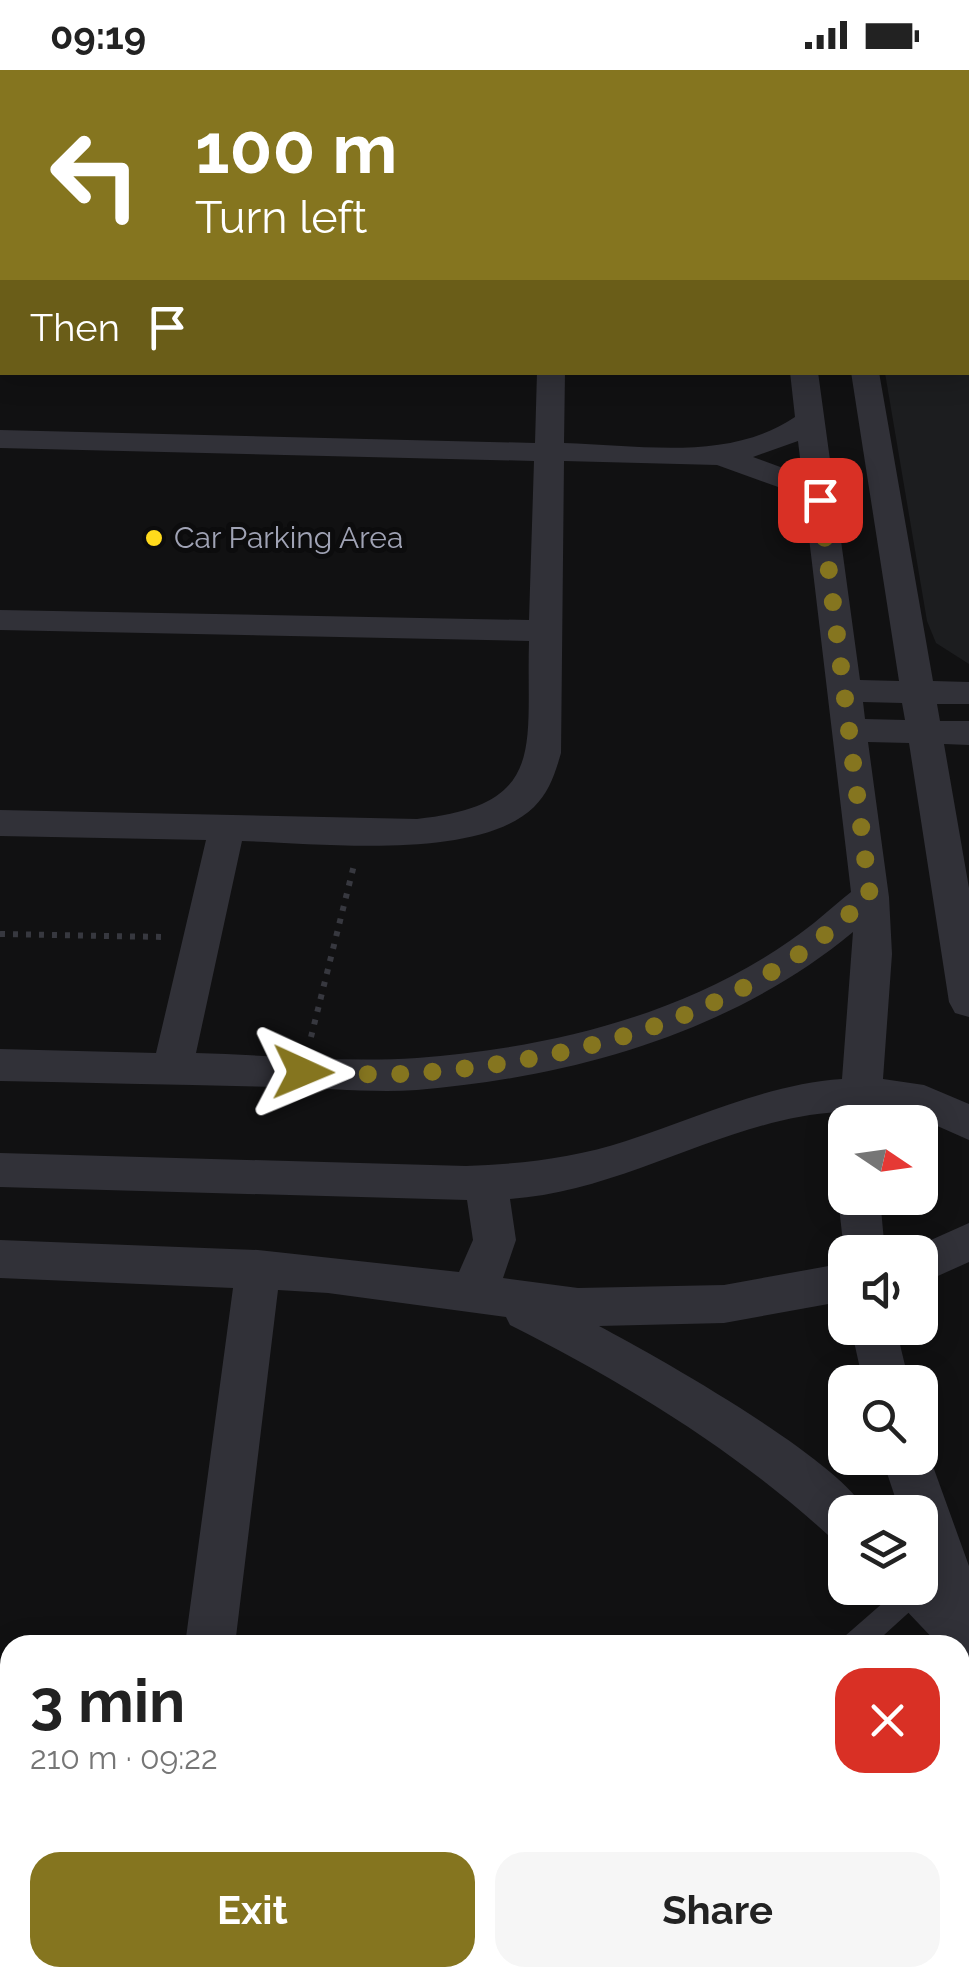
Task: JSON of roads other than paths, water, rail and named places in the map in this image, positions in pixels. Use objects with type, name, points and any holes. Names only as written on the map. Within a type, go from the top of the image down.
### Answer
[{"type":"street","points":[[0,823],[417,832],[464,827],[505,810],[533,784],[543,754],[550,375]]},
{"type":"street","points":[[804,375],[870,897],[873,954],[860,1105]]},
{"type":"street","points":[[865,375],[924,732],[964,946],[969,1002]]},
{"type":"street","points":[[0,439],[720,456],[757,449],[788,436],[810,420]]},
{"type":"street","points":[[720,456],[792,482],[820,500]]},
{"type":"street","points":[[0,620],[545,632]]},
{"type":"street","points":[[844,691],[969,693]]},
{"type":"street","points":[[849,730],[969,733]]},
{"type":"street","points":[[172,1069],[227,828]]},
{"type":"street","points":[[0,1065],[414,1074],[525,1061],[629,1036],[740,988],[804,951],[870,897]]},
{"type":"street","points":[[871,1105],[895,1096],[932,1105]]},
{"type":"street","points":[[0,1170],[481,1182],[582,1172],[738,1116],[798,1102],[828,1105]]},
{"type":"street","points":[[938,1108],[969,1122]]},
{"type":"street","points":[[481,1182],[494,1209],[496,1239],[488,1268],[487,1298]]},
{"type":"street","points":[[938,1256],[969,1241]]},
{"type":"street","points":[[0,1260],[328,1274],[487,1298],[652,1308],[724,1304],[828,1285]]},
{"type":"street","points":[[211,1635],[258,1269]]},
{"type":"street","points":[[487,1298],[590,1342],[675,1391],[758,1447],[828,1505]]},
{"type":"street","points":[[912,1475],[936,1550],[969,1620]]},
{"type":"street","points":[[934,1605],[962,1635]]},
{"type":"lane","points":[[865,1635],[899,1605]]},
{"type":"place","name":"Car Parking Area","points":[[154,538]]}]
